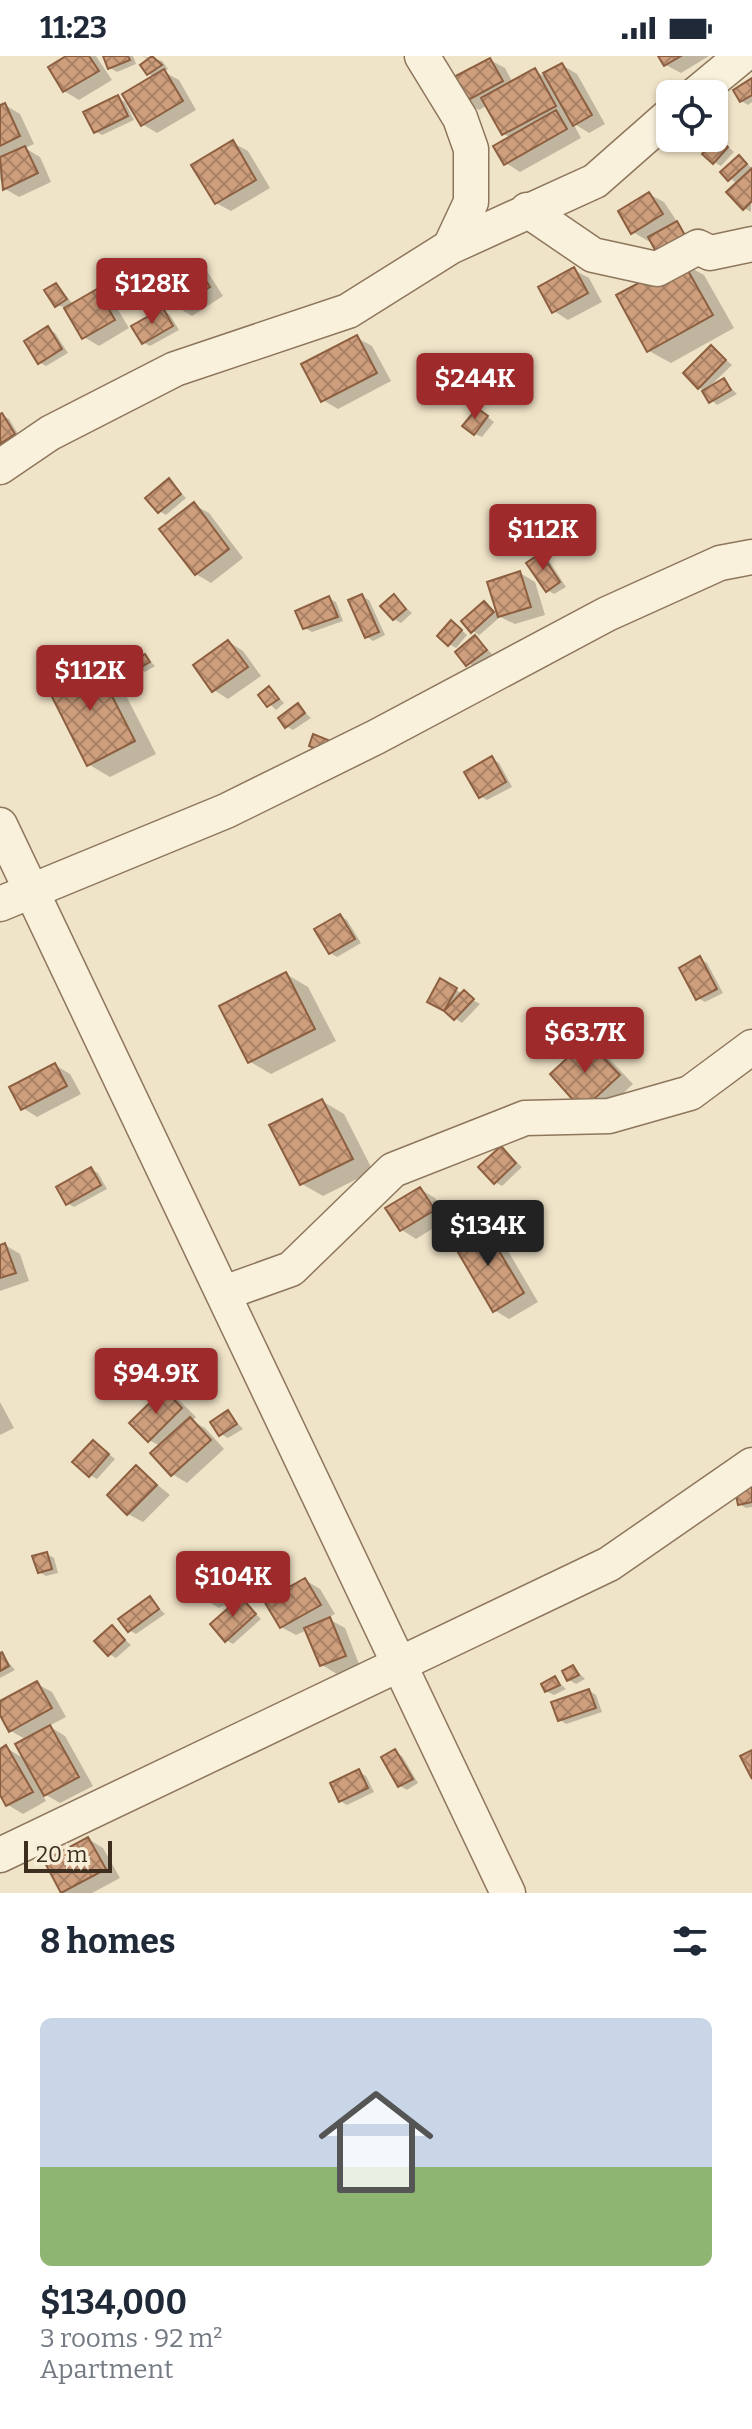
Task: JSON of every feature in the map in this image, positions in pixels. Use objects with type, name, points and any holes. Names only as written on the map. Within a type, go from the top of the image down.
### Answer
[{"type":"street","points":[[422,56],[460,118],[471,149],[471,202],[450,247]]},
{"type":"street","points":[[713,80],[742,56]]},
{"type":"street","points":[[0,467],[50,433],[175,369],[348,311],[450,247],[595,181],[656,127]]},
{"type":"street","points":[[527,210],[593,255],[657,269],[698,247],[710,253],[752,244]]},
{"type":"street","points":[[15,897],[226,811],[376,737],[607,614],[720,563],[752,557]]},
{"type":"street","points":[[0,825],[15,897],[224,1293],[508,1893]]},
{"type":"street","points":[[224,1293],[291,1269],[393,1170],[525,1118],[609,1116],[690,1093],[752,1047]]},
{"type":"street","points":[[0,1855],[609,1564],[752,1465]]},
{"type":"building","points":[[66,56],[89,56],[99,71],[63,92],[48,67]]},
{"type":"building","points":[[103,56],[128,56],[130,60],[108,69]]},
{"type":"building","points":[[152,56],[162,65],[147,75],[140,65]]},
{"type":"building","points":[[658,56],[681,56],[664,66]]},
{"type":"building","points":[[490,58],[503,81],[463,103],[450,79]]},
{"type":"building","points":[[562,63],[592,115],[573,126],[543,73]]},
{"type":"building","points":[[535,68],[556,106],[502,135],[481,98]]},
{"type":"building","points":[[164,69],[183,101],[141,126],[122,94]]},
{"type":"building","points":[[752,78],[752,95],[740,102],[733,90]]},
{"type":"building","points":[[118,95],[128,116],[94,133],[83,112]]},
{"type":"building","points":[[5,103],[20,136],[0,146],[0,105]]},
{"type":"building","points":[[556,110],[567,129],[504,165],[493,146]]},
{"type":"building","points":[[233,140],[256,180],[215,204],[191,165]]},
{"type":"building","points":[[25,146],[38,173],[3,190],[0,157]]},
{"type":"building","points":[[704,152],[724,152],[713,164],[702,154]]},
{"type":"building","points":[[739,155],[747,164],[728,181],[720,172]]},
{"type":"building","points":[[752,168],[752,201],[743,210],[726,192]]},
{"type":"building","points":[[649,192],[663,214],[631,234],[618,211]]},
{"type":"building","points":[[677,221],[691,246],[661,261],[648,237]]},
{"type":"building","points":[[192,260],[210,287],[176,308],[158,281]]},
{"type":"building","points":[[682,260],[713,315],[647,352],[616,295]]},
{"type":"building","points":[[574,267],[588,293],[552,313],[538,287]]},
{"type":"building","points":[[56,283],[67,299],[55,307],[44,290]]},
{"type":"building","points":[[97,289],[115,320],[82,339],[64,308]]},
{"type":"building","points":[[163,308],[173,326],[142,344],[131,326]]},
{"type":"building","points":[[48,326],[62,349],[38,364],[24,341]]},
{"type":"building","points":[[357,335],[377,373],[321,402],[301,364]]},
{"type":"building","points":[[711,345],[726,360],[698,389],[683,373]]},
{"type":"building","points":[[724,378],[731,390],[709,403],[702,391]]},
{"type":"building","points":[[477,408],[488,416],[474,435],[462,426]]},
{"type":"building","points":[[0,414],[15,434],[0,444]]},
{"type":"building","points":[[169,478],[181,494],[158,513],[145,498]]},
{"type":"building","points":[[194,502],[229,549],[195,575],[159,529]]},
{"type":"building","points":[[541,553],[560,582],[546,592],[526,563]]},
{"type":"building","points":[[520,571],[531,607],[498,617],[487,582]]},
{"type":"building","points":[[362,594],[379,632],[365,638],[348,600]]},
{"type":"building","points":[[394,594],[406,609],[393,620],[380,606]]},
{"type":"building","points":[[329,596],[338,617],[303,629],[295,611]]},
{"type":"building","points":[[484,601],[494,612],[471,633],[461,621]]},
{"type":"building","points":[[451,620],[462,630],[448,646],[437,636]]},
{"type":"building","points":[[475,635],[487,650],[466,666],[455,652]]},
{"type":"building","points":[[228,640],[248,667],[212,692],[193,665]]},
{"type":"building","points":[[145,654],[150,662],[136,670],[132,661]]},
{"type":"building","points":[[94,661],[135,741],[87,766],[46,685]]},
{"type":"building","points":[[269,686],[279,699],[267,707],[258,695]]},
{"type":"building","points":[[298,703],[305,713],[285,728],[278,718]]},
{"type":"building","points":[[313,734],[328,740],[323,752],[309,746]]},
{"type":"building","points":[[492,756],[506,782],[479,798],[464,772]]},
{"type":"building","points":[[340,914],[355,939],[329,954],[314,929]]},
{"type":"building","points":[[700,956],[717,989],[696,1000],[679,968]]},
{"type":"building","points":[[286,972],[315,1029],[248,1063],[219,1006]]},
{"type":"building","points":[[440,978],[457,988],[444,1011],[427,1002]]},
{"type":"building","points":[[464,990],[474,999],[454,1020],[444,1011]]},
{"type":"building","points":[[587,1040],[620,1075],[582,1110],[550,1074]]},
{"type":"building","points":[[55,1063],[67,1086],[21,1110],[9,1087]]},
{"type":"building","points":[[322,1099],[353,1159],[300,1185],[269,1125]]},
{"type":"building","points":[[501,1146],[516,1163],[494,1184],[478,1167]]},
{"type":"building","points":[[91,1167],[101,1185],[66,1205],[56,1187]]},
{"type":"building","points":[[420,1187],[435,1210],[400,1231],[385,1208]]},
{"type":"building","points":[[483,1224],[524,1293],[493,1312],[452,1242]]},
{"type":"building","points":[[5,1243],[16,1273],[0,1278],[0,1245]]},
{"type":"building","points":[[164,1389],[182,1408],[148,1442],[129,1423]]},
{"type":"building","points":[[228,1410],[237,1424],[219,1436],[210,1422]]},
{"type":"building","points":[[190,1417],[211,1440],[171,1476],[150,1453]]},
{"type":"building","points":[[93,1440],[109,1454],[89,1477],[72,1462]]},
{"type":"building","points":[[136,1465],[157,1485],[127,1515],[107,1495]]},
{"type":"building","points":[[752,1482],[752,1502],[738,1505],[734,1485]]},
{"type":"building","points":[[47,1552],[52,1569],[38,1573],[32,1556]]},
{"type":"building","points":[[223,1559],[235,1584],[202,1601],[189,1575]]},
{"type":"building","points":[[305,1578],[321,1605],[280,1628],[264,1601]]},
{"type":"building","points":[[150,1596],[159,1609],[128,1632],[118,1619]]},
{"type":"building","points":[[241,1597],[256,1614],[225,1642],[210,1624]]},
{"type":"building","points":[[330,1617],[346,1656],[320,1666],[304,1628]]},
{"type":"building","points":[[112,1625],[125,1640],[108,1656],[94,1641]]},
{"type":"building","points":[[0,1653],[9,1666],[0,1671]]},
{"type":"building","points":[[573,1665],[579,1675],[567,1681],[562,1671]]},
{"type":"building","points":[[555,1676],[560,1685],[545,1692],[541,1684]]},
{"type":"building","points":[[37,1681],[52,1708],[9,1732],[0,1715],[0,1701]]},
{"type":"building","points":[[589,1689],[596,1708],[558,1721],[551,1702]]},
{"type":"building","points":[[50,1725],[79,1777],[44,1796],[15,1744]]},
{"type":"building","points":[[6,1745],[33,1792],[6,1806],[0,1795],[0,1749]]},
{"type":"building","points":[[395,1749],[413,1779],[398,1787],[381,1757]]},
{"type":"building","points":[[752,1750],[752,1779],[740,1756]]},
{"type":"building","points":[[359,1769],[368,1788],[339,1802],[330,1783]]},
{"type":"building","points":[[88,1837],[106,1869],[61,1893],[44,1861]]}]
